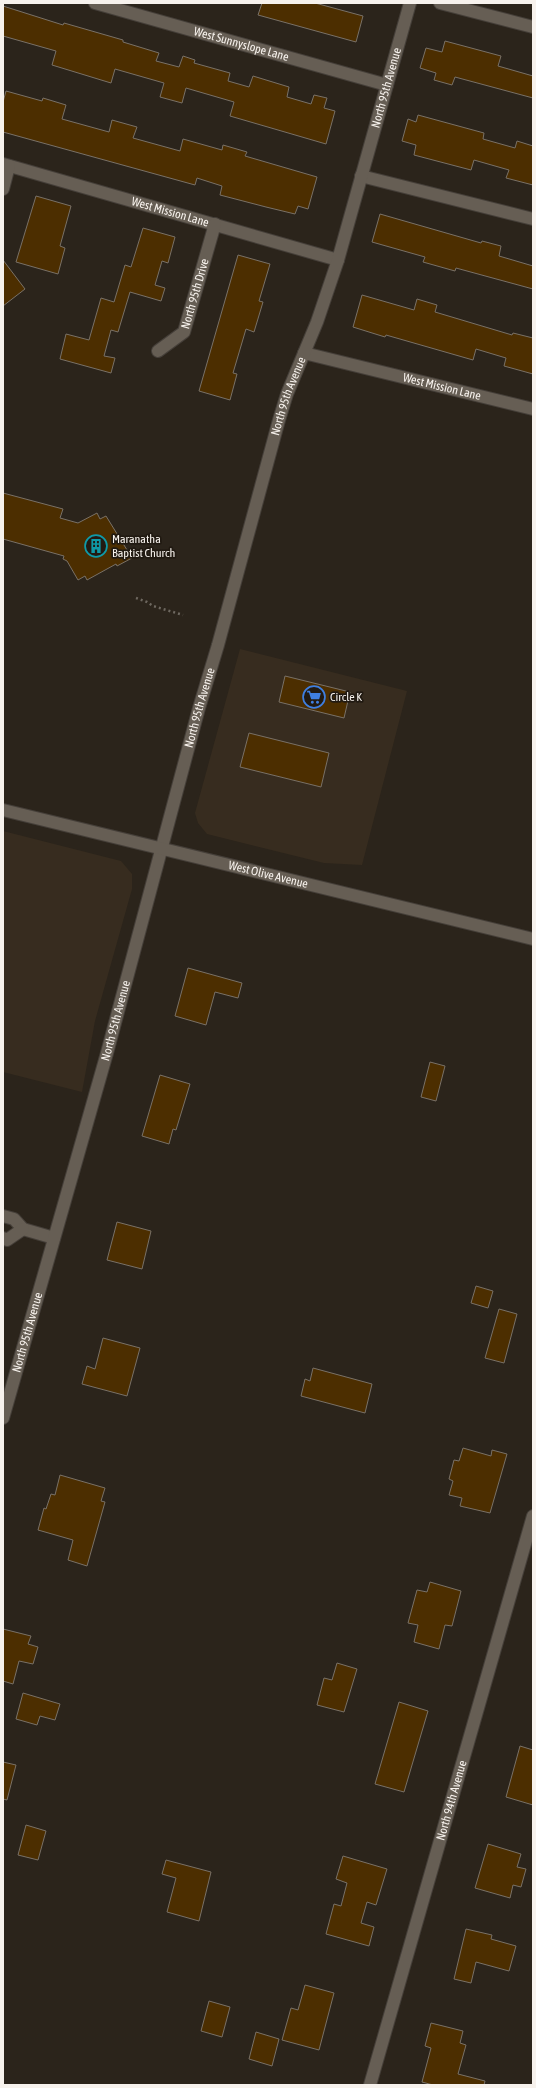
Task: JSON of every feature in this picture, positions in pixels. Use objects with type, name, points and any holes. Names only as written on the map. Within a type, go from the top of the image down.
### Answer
[{"type":"street","name":"West Sunnyslope Lane","points":[[95,3],[387,85]]},
{"type":"street","name":"North 95th Avenue","points":[[3,1418],[107,1053],[161,849],[279,420],[317,322],[338,260],[410,3]]},
{"type":"street","points":[[440,3],[533,27]]},
{"type":"street","points":[[3,189],[6,165]]},
{"type":"street","name":"West Mission Lane","points":[[6,165],[338,260]]},
{"type":"street","points":[[361,176],[533,219]]},
{"type":"street","name":"North 95th Drive","points":[[158,351],[184,332],[215,224]]},
{"type":"street","name":"West Mission Lane","points":[[304,353],[533,409]]},
{"type":"street","name":"West Olive Avenue","points":[[3,810],[533,939]]},
{"type":"street","points":[[3,1216],[14,1218],[23,1229],[54,1238]]},
{"type":"street","points":[[3,1238],[7,1240],[23,1229]]},
{"type":"street","name":"North 94th Avenue","points":[[370,2085],[533,1516]]},
{"type":"path","points":[[136,598],[153,606],[183,615]]},
{"type":"shaded area","points":[[240,649],[407,691],[362,865],[324,863],[207,834],[198,823],[195,813]]},
{"type":"shaded area","points":[[3,831],[121,861],[132,874],[132,889],[95,1021],[82,1092],[3,1072]]},
{"type":"building","points":[[262,3],[315,3],[363,16],[356,42],[258,15]]},
{"type":"building","points":[[3,6],[63,25],[64,23],[123,40],[123,42],[159,53],[156,61],[179,67],[183,56],[195,60],[194,63],[230,73],[228,81],[249,87],[253,76],[289,87],[287,97],[311,104],[314,95],[327,98],[324,108],[335,111],[326,144],[230,116],[234,102],[186,88],[182,103],[160,97],[164,83],[115,69],[111,83],[52,65],[56,51],[3,36]]},
{"type":"building","points":[[445,41],[501,56],[498,66],[533,76],[533,98],[455,77],[452,85],[434,80],[436,73],[420,68],[426,48],[442,52]]},
{"type":"building","points":[[6,91],[42,101],[43,98],[66,105],[62,119],[109,132],[112,120],[137,127],[133,138],[180,151],[183,139],[222,150],[223,145],[247,152],[245,156],[317,177],[308,209],[298,206],[295,214],[266,207],[220,195],[222,186],[197,178],[195,185],[3,132],[3,102]]},
{"type":"building","points":[[418,115],[484,133],[483,139],[515,148],[517,141],[533,146],[533,185],[506,178],[509,170],[474,160],[471,170],[414,155],[416,145],[402,141],[408,119],[416,122]]},
{"type":"building","points":[[36,196],[71,206],[60,246],[65,248],[58,274],[16,262]]},
{"type":"building","points":[[380,214],[481,243],[482,241],[501,246],[499,256],[533,266],[533,289],[456,268],[455,271],[423,262],[425,257],[372,242]]},
{"type":"building","points":[[143,228],[175,237],[168,263],[162,261],[155,285],[165,288],[161,301],[130,292],[118,332],[111,330],[104,356],[115,358],[111,373],[60,359],[66,334],[89,340],[101,298],[114,302],[125,265],[131,267]]},
{"type":"building","points":[[238,255],[270,264],[259,301],[263,302],[254,332],[246,329],[233,373],[237,374],[230,400],[199,391]]},
{"type":"building","points":[[3,260],[25,289],[3,306]]},
{"type":"building","points":[[362,295],[414,310],[417,299],[437,305],[435,312],[512,335],[513,333],[533,338],[533,374],[504,366],[506,358],[476,349],[473,360],[353,327]]},
{"type":"building","points":[[3,493],[63,509],[60,518],[78,523],[97,513],[100,519],[106,516],[132,558],[117,566],[116,564],[87,580],[85,576],[78,580],[67,561],[63,559],[64,556],[3,539]]},
{"type":"building","name":"Circle K","points":[[285,676],[350,692],[344,718],[279,702]]},
{"type":"building","points":[[249,733],[329,753],[321,787],[240,767]]},
{"type":"building","points":[[188,968],[242,983],[238,998],[215,992],[206,1025],[175,1016]]},
{"type":"building","points":[[430,1062],[445,1066],[436,1101],[421,1097]]},
{"type":"building","points":[[160,1075],[190,1084],[176,1130],[173,1129],[169,1144],[142,1136]]},
{"type":"building","points":[[117,1222],[151,1231],[142,1269],[107,1260]]},
{"type":"building","points":[[476,1286],[493,1291],[488,1308],[471,1303]]},
{"type":"building","points":[[499,1309],[517,1314],[504,1363],[485,1358]]},
{"type":"building","points":[[103,1338],[140,1348],[127,1396],[82,1384],[87,1366],[95,1369]]},
{"type":"building","points":[[313,1368],[372,1384],[365,1413],[301,1396],[305,1379],[310,1381]]},
{"type":"building","points":[[463,1448],[491,1456],[492,1450],[507,1454],[490,1513],[460,1506],[462,1498],[449,1495],[453,1481],[449,1479],[454,1460],[459,1461]]},
{"type":"building","points":[[60,1475],[105,1488],[101,1501],[105,1502],[87,1566],[68,1560],[73,1540],[38,1530],[44,1508],[46,1509],[51,1494],[55,1495]]},
{"type":"building","points":[[430,1582],[461,1591],[452,1626],[445,1625],[439,1649],[414,1642],[418,1625],[408,1623],[417,1590],[427,1592]]},
{"type":"building","points":[[3,1629],[31,1636],[28,1644],[38,1647],[33,1664],[19,1661],[13,1684],[3,1681]]},
{"type":"building","points":[[337,1663],[357,1669],[344,1712],[317,1705],[324,1678],[332,1680]]},
{"type":"building","points":[[23,1693],[60,1704],[55,1720],[40,1716],[37,1725],[16,1719]]},
{"type":"building","points":[[399,1702],[428,1711],[404,1792],[375,1784]]},
{"type":"building","points":[[520,1746],[533,1750],[533,1805],[506,1797]]},
{"type":"building","points":[[3,1762],[16,1765],[7,1800],[3,1799]]},
{"type":"building","points":[[26,1825],[46,1831],[38,1860],[18,1855]]},
{"type":"building","points":[[488,1844],[521,1854],[517,1867],[526,1869],[521,1887],[513,1885],[510,1898],[475,1888]]},
{"type":"building","points":[[343,1856],[387,1869],[376,1905],[367,1902],[361,1923],[374,1927],[369,1946],[326,1934],[334,1904],[341,1906],[347,1883],[336,1879]]},
{"type":"building","points":[[166,1860],[211,1872],[199,1921],[167,1912],[176,1878],[162,1874]]},
{"type":"building","points":[[466,1929],[492,1935],[491,1939],[516,1946],[509,1971],[476,1962],[471,1983],[454,1979]]},
{"type":"building","points":[[305,1985],[334,1993],[319,2050],[282,2040],[291,2008],[298,2010]]},
{"type":"building","points":[[209,2001],[230,2007],[222,2037],[201,2031]]},
{"type":"building","points":[[431,2023],[463,2031],[460,2043],[466,2045],[458,2074],[485,2081],[484,2085],[433,2085],[422,2082],[431,2048],[425,2046]]},
{"type":"building","points":[[256,2032],[279,2039],[272,2066],[249,2059]]},
{"type":"place","name":"Maranatha Baptist Church","points":[[96,546]]},
{"type":"place","name":"Circle K","points":[[314,697]]}]
